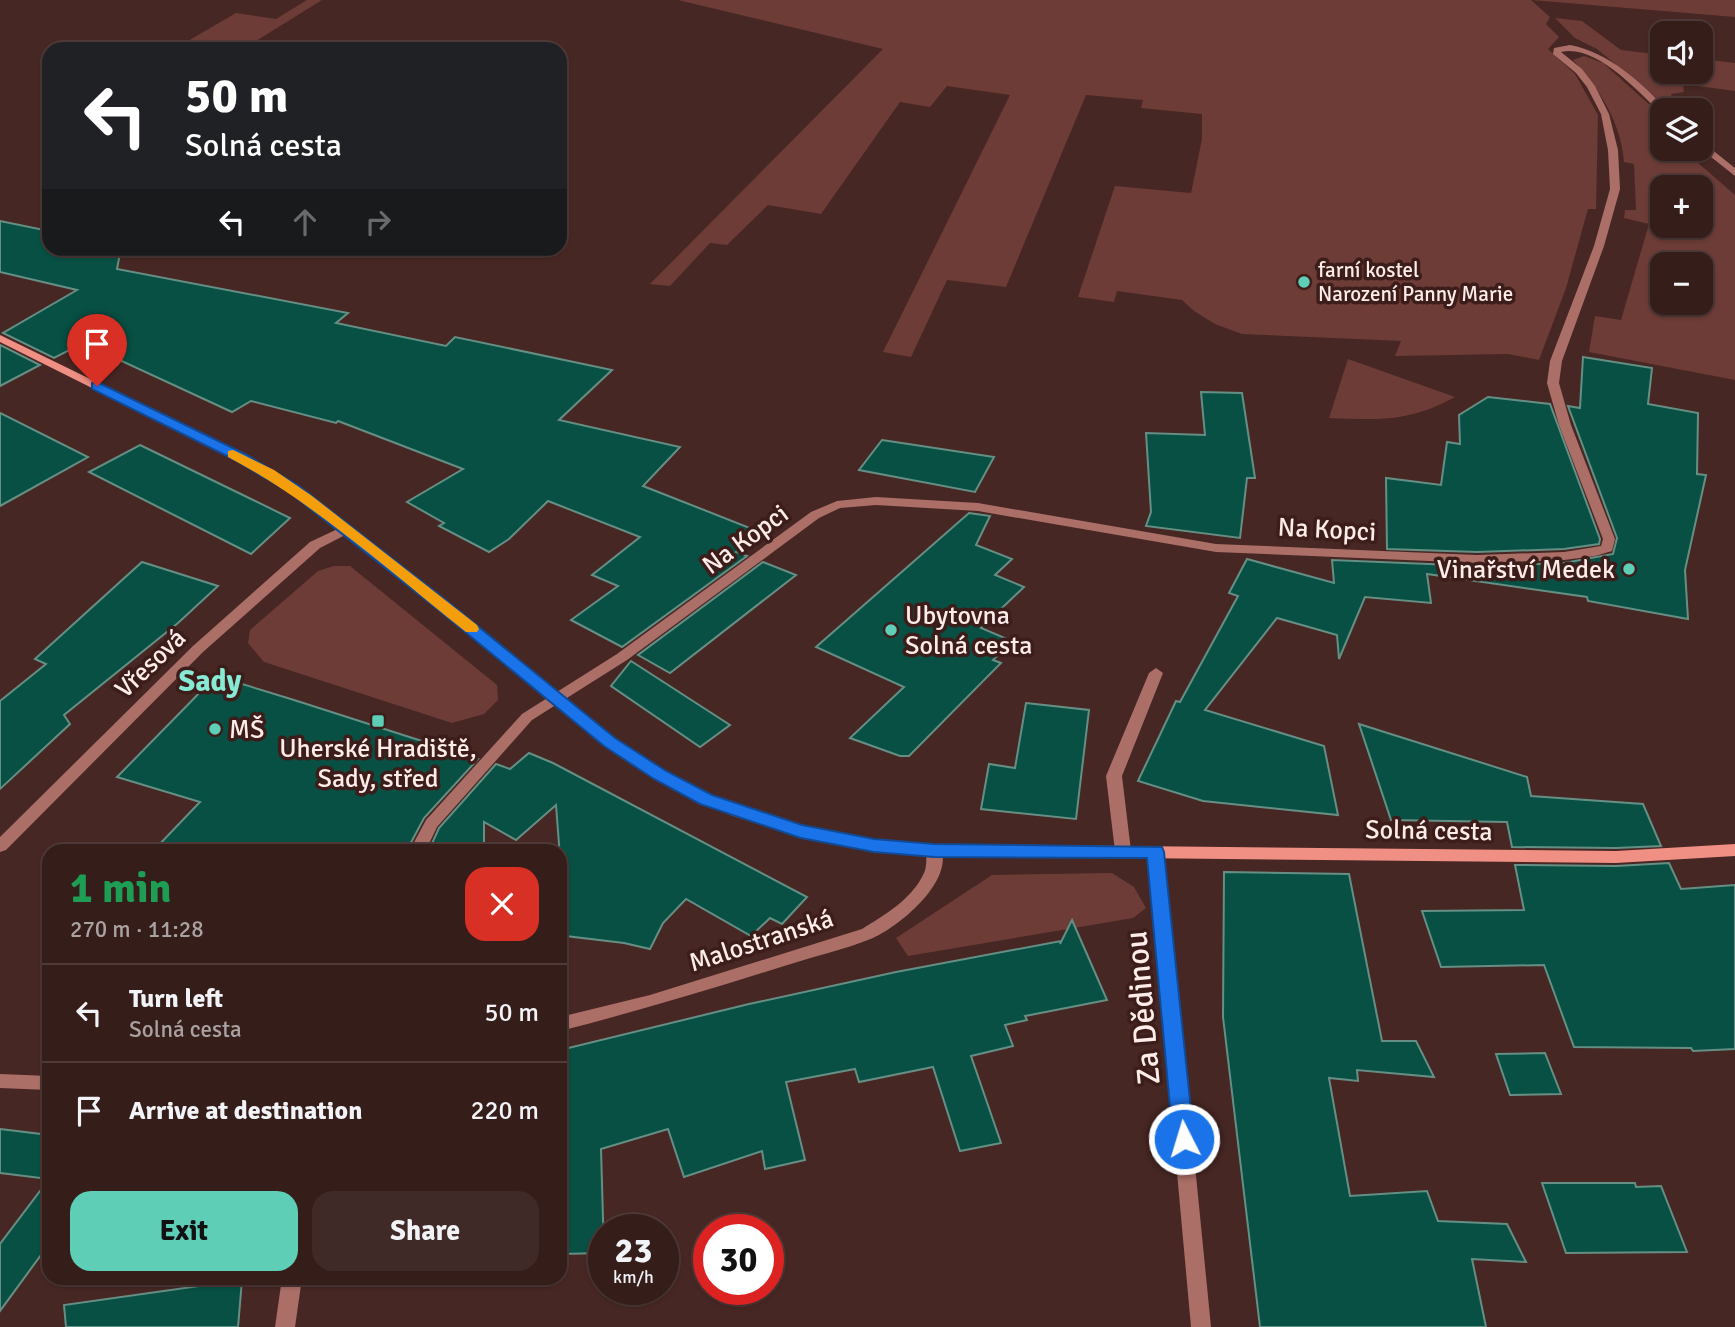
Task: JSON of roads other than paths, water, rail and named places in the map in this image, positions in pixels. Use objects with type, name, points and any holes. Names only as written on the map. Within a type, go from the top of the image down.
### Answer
[{"type":"street","name":"Na Kopci","points":[[556,698],[622,657],[815,515],[837,505],[854,502],[978,507],[1216,548],[1477,559],[1564,556],[1607,548],[1609,539],[1565,425],[1553,383],[1556,361],[1599,246],[1615,189],[1613,150],[1601,104],[1586,80],[1556,52],[1560,48],[1572,47],[1595,54],[1650,99]]},
{"type":"street","points":[[1713,154],[1735,173]]},
{"type":"street","name":"Solná cesta","points":[[0,338],[269,473],[346,529],[556,698],[643,764],[678,786],[727,808],[769,822],[837,840],[934,850],[1616,857],[1735,850]]},
{"type":"street","name":"Vřesová","points":[[0,846],[198,649],[316,545],[346,529]]},
{"type":"street","points":[[1123,851],[1114,776],[1156,673]]},
{"type":"street","points":[[421,844],[432,824],[498,747],[527,717],[556,698]]},
{"type":"street","name":"Malostranská","points":[[567,1022],[650,1002],[868,933],[897,915],[920,892],[934,871],[934,850]]},
{"type":"street","name":"Za Dědinou","points":[[1156,852],[1201,1327]]},
{"type":"street","points":[[0,1082],[42,1083]]},
{"type":"street","points":[[285,1327],[291,1285]]},
{"type":"place","name":"farní kostel Narození Panny Marie","points":[[1304,282]]},
{"type":"place","name":"Vinařství Medek","points":[[1629,569]]},
{"type":"place","name":"Ubytovna Solná cesta","points":[[891,630]]},
{"type":"place","name":"Uherské Hradiště, Sady, střed","points":[[378,721]]},
{"type":"place","name":"MŠ","points":[[215,729]]},
{"type":"district","name":"Sady","points":[[210,681]]}]
